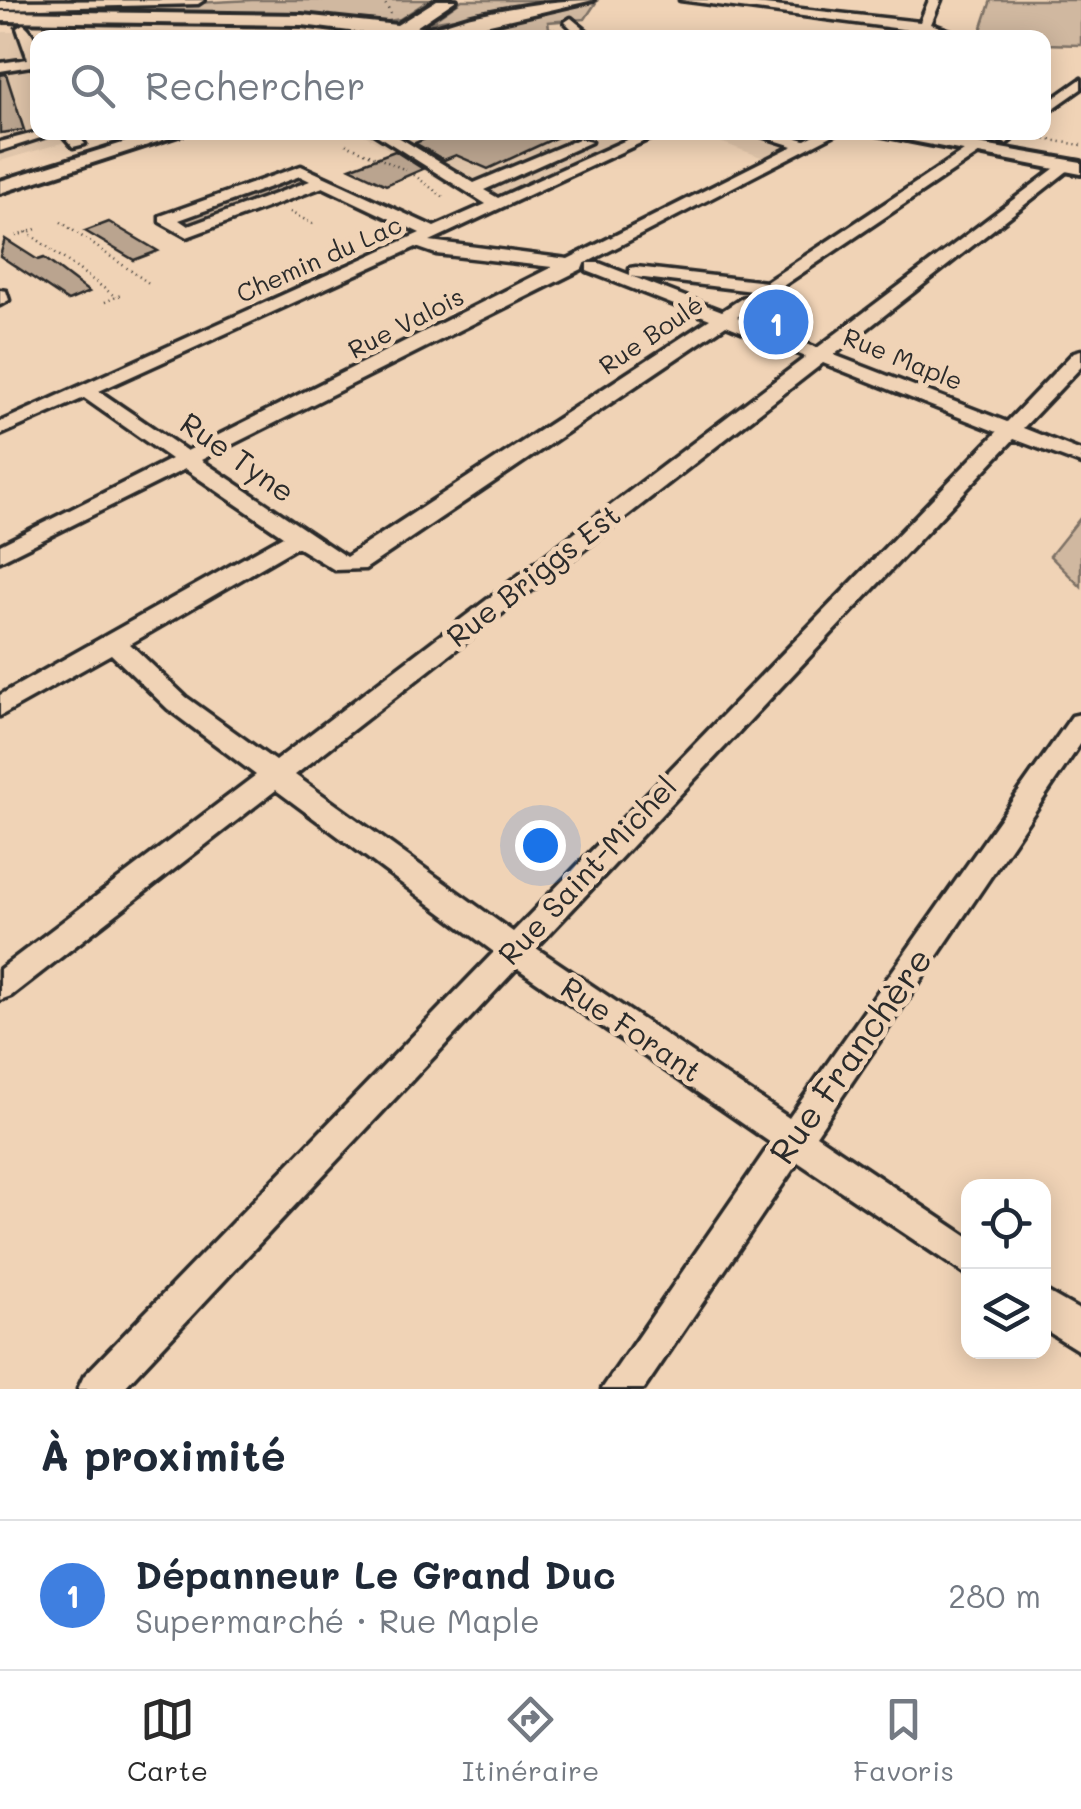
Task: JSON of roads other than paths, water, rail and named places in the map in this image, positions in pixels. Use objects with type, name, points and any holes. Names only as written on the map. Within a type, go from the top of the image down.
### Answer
[{"type":"main road","points":[[401,30],[448,0]]},
{"type":"main road","points":[[446,30],[473,20],[584,0]]},
{"type":"main road","points":[[0,16],[228,17],[364,30]]},
{"type":"main road","points":[[0,28],[172,30]]},
{"type":"main road","points":[[0,167],[67,140]]},
{"type":"main road","points":[[0,187],[153,140]]},
{"type":"main road","points":[[919,140],[975,150],[1078,158]]},
{"type":"main road","points":[[1023,140],[1078,158]]},
{"type":"street","points":[[0,5],[198,0]]},
{"type":"street","points":[[686,0],[938,30]]},
{"type":"street","points":[[820,15],[828,0]]},
{"type":"street","points":[[924,26],[935,0]]},
{"type":"street","points":[[571,22],[580,30]]},
{"type":"street","points":[[23,28],[30,48]]},
{"type":"street","points":[[0,67],[30,66]]},
{"type":"street","points":[[1051,106],[1081,82]]},
{"type":"street","points":[[0,147],[30,138]]},
{"type":"street","points":[[394,140],[499,205]]},
{"type":"street","points":[[580,140],[612,153]]},
{"type":"street","name":"Chemin du Lac","points":[[0,430],[640,140]]},
{"type":"street","points":[[795,140],[807,146]]},
{"type":"street","name":"Rue Valois","points":[[0,554],[584,266],[818,140]]},
{"type":"street","points":[[475,188],[584,142]]},
{"type":"street","name":"Rue Boulé","points":[[356,564],[975,150]]},
{"type":"street","name":"Rue Briggs Est","points":[[0,987],[1078,158]]},
{"type":"street","points":[[301,171],[324,181],[188,232],[166,218],[301,171]]},
{"type":"street","name":"Rue Maple","points":[[324,181],[427,238],[436,249],[771,288]]},
{"type":"street","name":"Rue Maple","points":[[584,266],[1081,458]]},
{"type":"street","name":"Rue Saint-Michel","points":[[97,1389],[1081,356]]},
{"type":"street","name":"Rue Tyne","points":[[86,391],[337,563],[356,564]]},
{"type":"street","points":[[0,707],[298,537]]},
{"type":"street","name":"Rue Forant","points":[[113,642],[177,703],[513,950],[961,1253]]},
{"type":"street","name":"Rue Franchère","points":[[620,1389],[1081,723]]},
{"type":"street","points":[[1051,1313],[1081,1333]]},
{"type":"place","name":"Dépanneur Le Grand Duc","points":[[776,322]]}]
